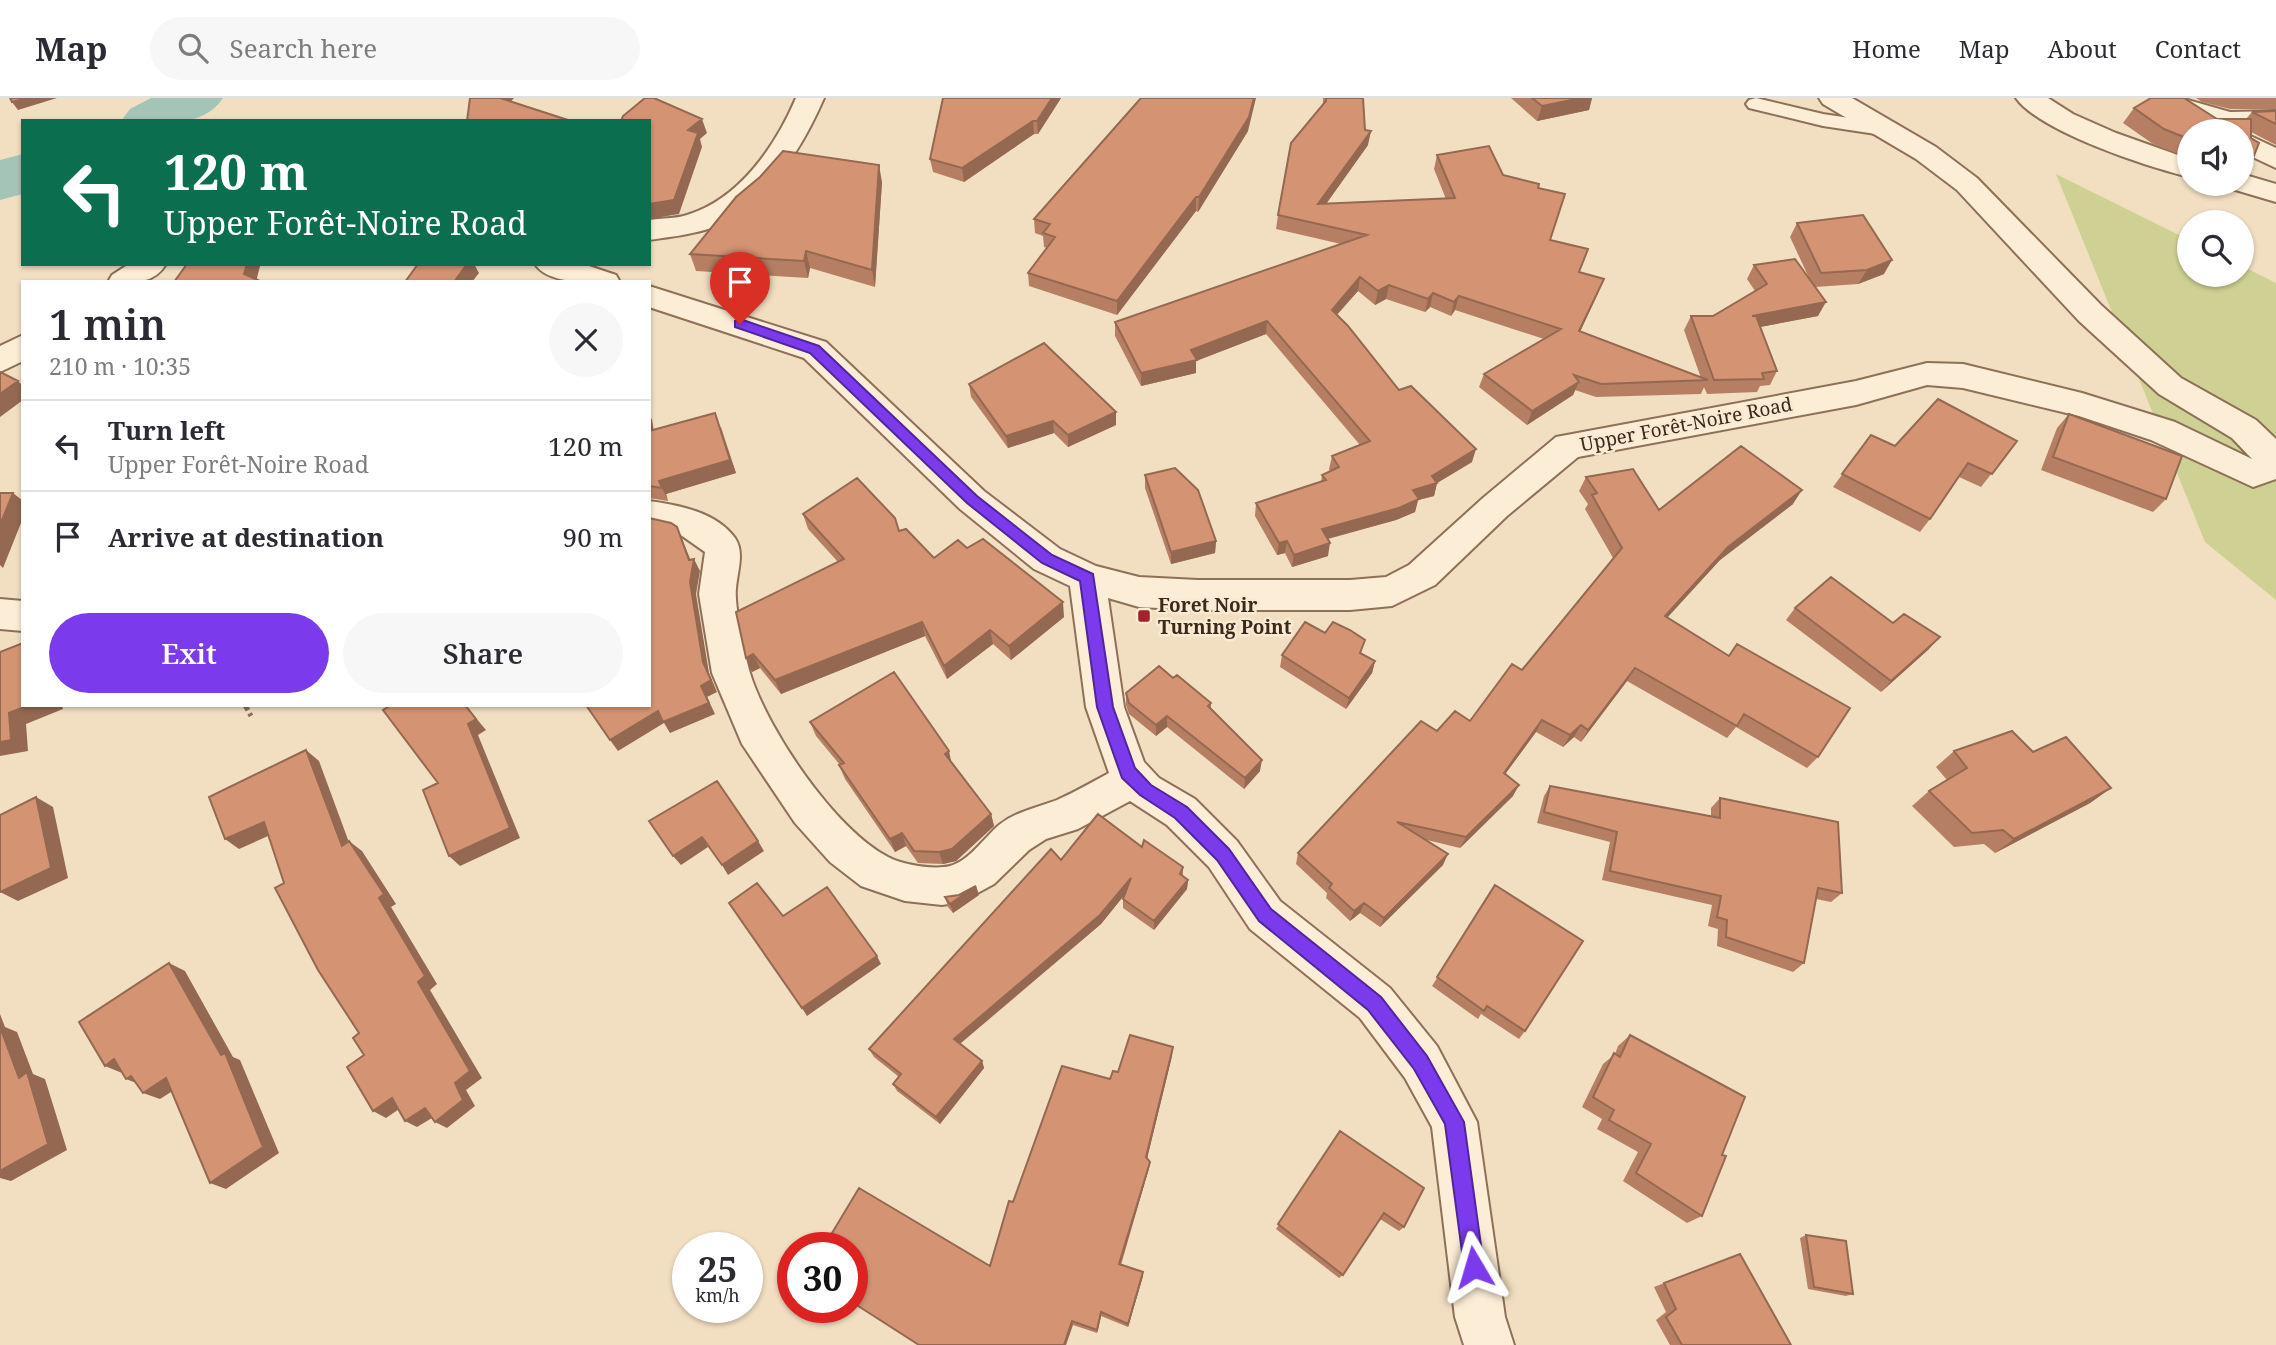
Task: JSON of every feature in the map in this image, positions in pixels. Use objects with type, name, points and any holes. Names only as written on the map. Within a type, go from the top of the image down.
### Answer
[{"type":"street","points":[[651,230],[701,221],[744,196],[769,169],[799,127],[810,98]]},
{"type":"street","name":"Upper Forêt-Noire Road","points":[[651,297],[814,349],[972,499],[1047,559],[1087,578],[1139,592],[1198,596],[1350,595],[1392,591],[1422,575],[1495,507],[1568,446],[1856,393],[1927,374],[1963,376],[2081,405],[2163,431],[2253,474],[2271,467],[2266,450],[2244,429],[2170,386],[2090,313],[1967,184],[1889,130],[1833,98]]},
{"type":"street","points":[[2030,98],[2045,111],[2156,159],[2177,165]]},
{"type":"street","points":[[2175,100],[2206,119]]},
{"type":"street","points":[[2254,147],[2276,159]]},
{"type":"street","points":[[2254,187],[2276,193]]},
{"type":"street","points":[[126,280],[147,266]]},
{"type":"street","points":[[556,266],[600,280]]},
{"type":"street","points":[[0,361],[21,347]]},
{"type":"street","points":[[651,514],[683,520],[716,538],[723,549],[717,594],[731,673],[761,744],[809,810],[845,849],[876,873],[905,882],[942,886],[961,883],[979,871],[1015,837],[1035,824],[1064,816],[1135,779]]},
{"type":"street","points":[[1087,578],[1105,707],[1128,772],[1145,790],[1181,812],[1223,854],[1265,915],[1375,1003],[1421,1062],[1454,1122],[1480,1317],[1489,1345]]},
{"type":"street","points":[[0,614],[21,617]]},
{"type":"lane","points":[[2175,100],[2229,117],[2276,117]]},
{"type":"lane","points":[[1756,104],[1823,120],[1889,130]]},
{"type":"path","points":[[246,707],[251,716]]},
{"type":"green space","points":[[2056,174],[2177,234],[2177,287],[2254,287],[2254,272],[2276,283],[2276,600],[2205,542]]},
{"type":"building","points":[[10,98],[27,98],[12,102]]},
{"type":"building","points":[[470,98],[500,98],[565,119],[467,119]]},
{"type":"building","points":[[645,98],[654,98],[702,119],[688,130],[698,133],[674,200],[651,204],[651,119],[622,119]]},
{"type":"building","points":[[943,98],[1052,98],[1037,121],[1033,121],[962,168],[930,159]]},
{"type":"building","points":[[1141,98],[1254,98],[1249,117],[1199,197],[1196,197],[1117,301],[1028,273],[1055,237],[1043,233],[1050,224],[1034,219]]},
{"type":"building","points":[[1326,98],[1363,98],[1365,130],[1371,131],[1318,204],[1455,198],[1437,155],[1489,146],[1503,175],[1539,184],[1538,188],[1565,194],[1550,240],[1588,249],[1579,272],[1604,279],[1579,331],[1708,380],[1601,384],[1574,375],[1579,382],[1532,411],[1484,374],[1561,329],[1459,296],[1454,302],[1433,293],[1428,299],[1389,285],[1378,291],[1360,277],[1332,310],[1399,390],[1411,386],[1476,449],[1432,476],[1437,483],[1413,490],[1419,499],[1399,508],[1322,529],[1330,543],[1294,555],[1287,541],[1279,543],[1256,503],[1326,480],[1322,475],[1339,467],[1332,456],[1370,441],[1267,321],[1191,350],[1197,360],[1141,373],[1115,322],[1367,235],[1278,215],[1291,143]]},
{"type":"building","points":[[1532,98],[1581,98],[1542,106]]},
{"type":"building","points":[[2151,98],[2184,98],[2217,119],[2177,119],[2177,134],[2164,129],[2134,108]]},
{"type":"building","points":[[2276,111],[2276,124],[2252,112]]},
{"type":"building","points":[[2254,140],[2259,143],[2254,156]]},
{"type":"building","points":[[783,151],[879,165],[872,270],[806,251],[804,261],[690,254],[736,197],[760,177]]},
{"type":"building","points":[[1863,215],[1892,260],[1867,270],[1821,273],[1797,223]]},
{"type":"building","points":[[1795,259],[1826,302],[1752,316],[1756,316],[1777,371],[1762,373],[1764,379],[1714,380],[1691,316],[1713,316],[1767,284],[1754,265]]},
{"type":"building","points":[[186,266],[246,266],[244,274],[258,280],[175,280]]},
{"type":"building","points":[[417,266],[466,266],[455,280],[406,280]]},
{"type":"building","points":[[1044,343],[1116,412],[1068,435],[1053,421],[1006,436],[969,384]]},
{"type":"building","points":[[0,372],[18,381],[0,394]]},
{"type":"building","points":[[1938,399],[2017,441],[1992,474],[1968,463],[1930,519],[1842,474],[1871,435],[1895,446]]},
{"type":"building","points":[[715,413],[730,460],[659,481],[662,488],[651,486],[651,430]]},
{"type":"building","points":[[2069,414],[2182,456],[2166,499],[2053,457]]},
{"type":"building","points":[[1741,446],[1802,490],[1728,547],[1665,616],[1729,656],[1737,644],[1850,708],[1818,757],[1744,714],[1737,726],[1635,668],[1588,730],[1581,725],[1570,735],[1542,720],[1504,773],[1519,785],[1466,837],[1397,822],[1448,854],[1384,918],[1364,903],[1354,911],[1329,888],[1332,884],[1298,853],[1421,721],[1437,731],[1455,711],[1470,721],[1512,664],[1522,670],[1622,548],[1592,495],[1597,493],[1586,477],[1633,469],[1659,510]]},
{"type":"building","points":[[1175,468],[1198,490],[1216,541],[1171,552],[1145,475]]},
{"type":"building","points":[[857,478],[895,518],[899,531],[906,529],[934,558],[958,540],[967,548],[983,539],[1063,602],[1009,646],[990,630],[944,666],[922,622],[775,680],[753,654],[746,658],[736,612],[844,559],[803,514]]},
{"type":"building","points":[[0,493],[13,493],[0,525]]},
{"type":"building","points":[[651,518],[671,523],[677,527],[689,560],[694,559],[690,582],[703,662],[711,680],[701,686],[709,703],[663,722],[658,711],[610,740],[587,707],[651,707]]},
{"type":"building","points":[[1831,577],[1893,623],[1904,614],[1940,637],[1891,681],[1795,608]]},
{"type":"building","points":[[1305,622],[1325,633],[1333,622],[1365,640],[1360,653],[1375,661],[1349,698],[1282,655]]},
{"type":"building","points":[[21,644],[21,707],[24,707],[9,713],[11,740],[0,742],[0,652]]},
{"type":"building","points":[[1159,666],[1173,678],[1177,675],[1211,703],[1208,706],[1262,760],[1245,778],[1167,716],[1156,725],[1129,703],[1126,693]]},
{"type":"building","points":[[894,672],[949,751],[945,754],[991,814],[952,849],[939,852],[914,851],[902,833],[890,839],[839,765],[844,763],[810,722]]},
{"type":"building","points":[[388,707],[467,707],[476,719],[468,724],[510,828],[449,856],[423,790],[438,783],[383,710]]},
{"type":"building","points":[[2012,731],[2033,752],[2066,737],[2111,788],[2014,839],[2003,830],[1972,833],[1929,791],[1967,768],[1954,751]]},
{"type":"building","points":[[306,750],[342,846],[349,841],[384,894],[379,898],[425,976],[418,982],[470,1071],[455,1083],[463,1100],[435,1122],[425,1108],[405,1121],[392,1098],[373,1111],[347,1067],[364,1055],[353,1038],[359,1033],[318,970],[275,888],[284,883],[264,822],[225,839],[209,797]]},
{"type":"building","points":[[717,781],[758,841],[722,865],[702,837],[673,856],[649,821]]},
{"type":"building","points":[[1550,786],[1720,818],[1720,798],[1838,822],[1842,893],[1818,888],[1804,963],[1726,937],[1727,920],[1717,917],[1721,896],[1610,871],[1617,832],[1544,812]]},
{"type":"building","points":[[36,797],[51,868],[0,892],[0,815]]},
{"type":"building","points":[[1098,814],[1142,847],[1144,840],[1183,867],[1180,874],[1188,880],[1154,921],[1123,899],[1131,878],[1100,915],[954,1039],[982,1061],[936,1117],[893,1084],[901,1074],[869,1049],[1051,849],[1061,860]]},
{"type":"building","points":[[757,883],[783,916],[827,887],[877,956],[802,1008],[729,903]]},
{"type":"building","points":[[1495,885],[1583,941],[1525,1031],[1487,1006],[1484,1011],[1437,977]]},
{"type":"building","points":[[976,886],[950,904],[945,897],[959,895]]},
{"type":"building","points":[[169,963],[221,1055],[225,1053],[263,1147],[210,1183],[166,1078],[143,1093],[131,1076],[126,1079],[114,1059],[105,1066],[79,1022]]},
{"type":"building","points":[[0,1027],[19,1078],[27,1072],[48,1144],[0,1171]]},
{"type":"building","points":[[1130,1035],[1173,1047],[1146,1157],[1150,1162],[1119,1264],[1143,1272],[1128,1324],[1101,1312],[1097,1330],[1072,1321],[1064,1345],[919,1345],[868,1312],[868,1232],[833,1232],[859,1188],[990,1266],[1009,1201],[1013,1202],[1062,1066],[1110,1079],[1113,1071],[1118,1072]]},
{"type":"building","points":[[1630,1035],[1745,1097],[1722,1155],[1726,1156],[1702,1216],[1636,1173],[1651,1144],[1609,1120],[1614,1110],[1593,1097],[1614,1053],[1620,1057]]},
{"type":"building","points":[[1340,1131],[1424,1188],[1404,1227],[1384,1213],[1343,1275],[1278,1224]]},
{"type":"building","points":[[1806,1235],[1846,1241],[1853,1294],[1814,1287]]},
{"type":"building","points":[[1740,1254],[1791,1345],[1682,1345],[1666,1317],[1676,1309],[1664,1283]]},
{"type":"waterway","points":[[154,119],[195,98]]},
{"type":"waterway","points":[[0,181],[21,174]]},
{"type":"place","name":"Foret Noir Turning Point","points":[[1144,616]]},
{"type":"route","points":[[740,324],[814,349],[972,499],[1047,559],[1087,578],[1105,707],[1128,772],[1145,790],[1181,812],[1223,854],[1265,915],[1375,1003],[1421,1062],[1454,1122],[1474,1267]]}]
